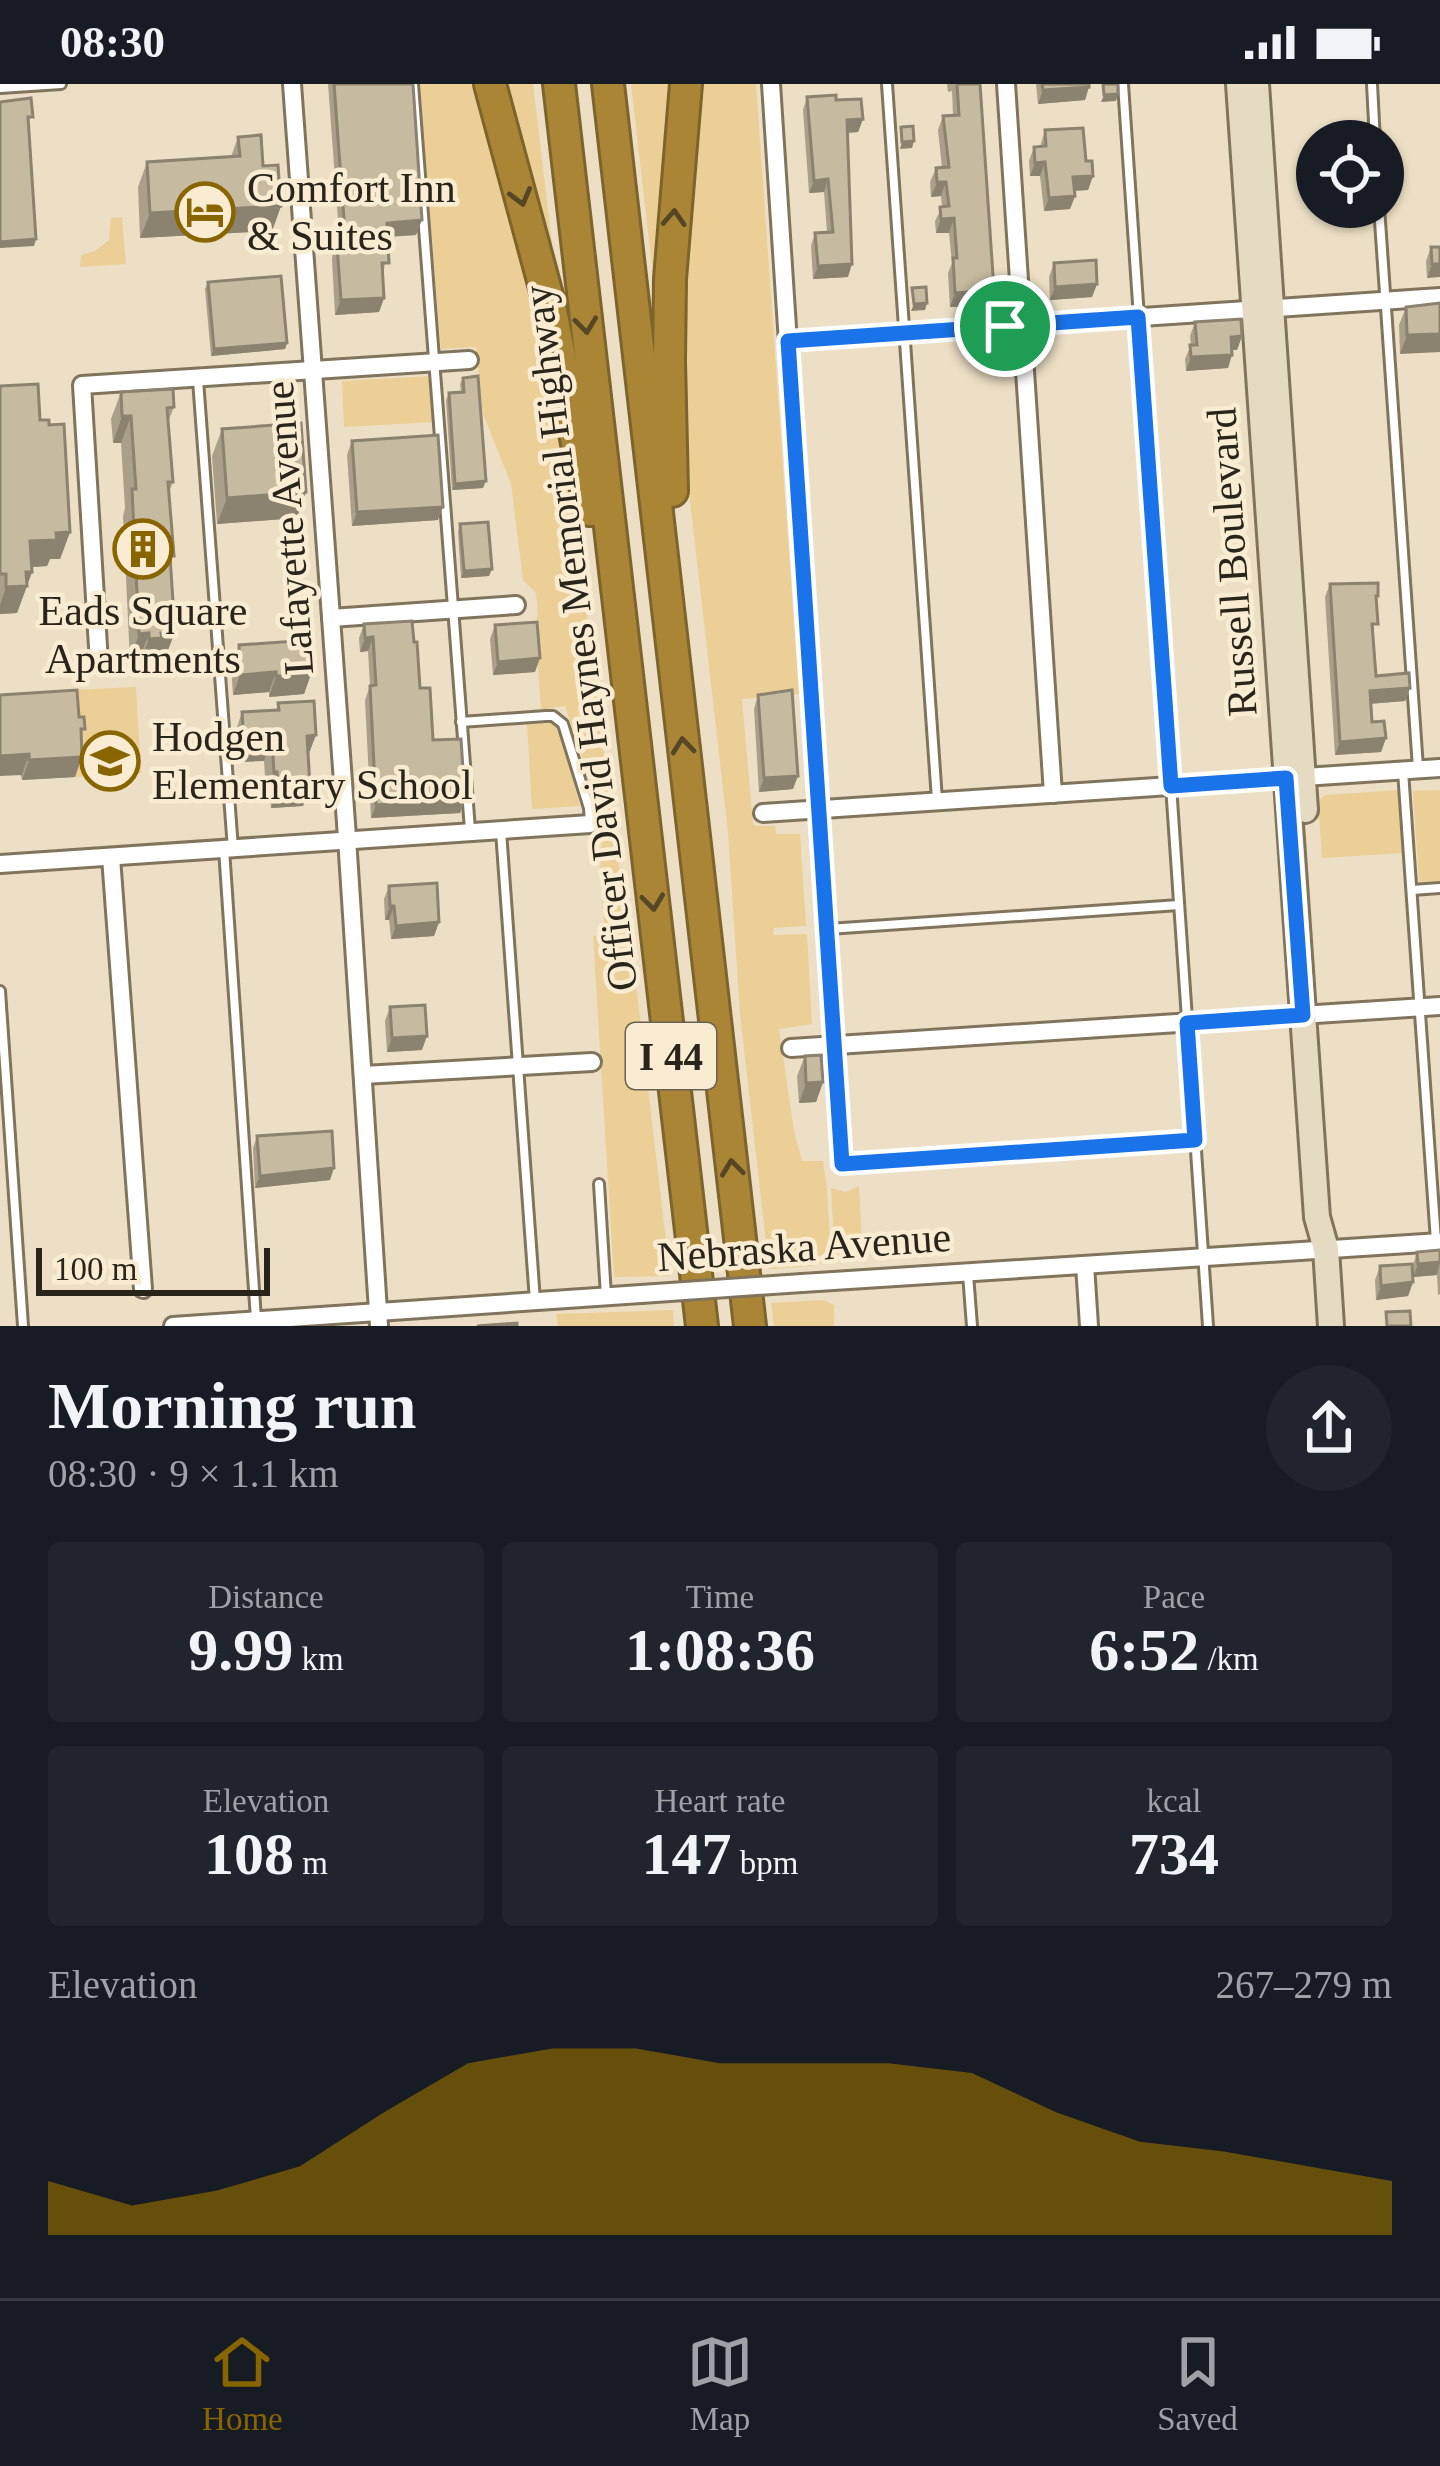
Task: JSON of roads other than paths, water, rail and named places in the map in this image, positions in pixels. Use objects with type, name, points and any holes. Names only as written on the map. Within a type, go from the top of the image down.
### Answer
[{"type":"highway","points":[[490,84],[551,310],[595,530],[619,607]]},
{"type":"highway","name":"Officer David Haynes Memorial Highway","points":[[559,84],[702,1326]]},
{"type":"highway","name":"Officer David Haynes Memorial Highway","points":[[608,84],[750,1326]]},
{"type":"highway","points":[[661,543],[671,506],[670,279],[686,84]]},
{"type":"main road","name":"Russell Boulevard","points":[[1239,84],[1262,308],[1311,1015],[1317,1217],[1326,1249],[1331,1326]]},
{"type":"main road","name":"Russell Boulevard","points":[[1256,84],[1262,308]]},
{"type":"street","name":"Lafayette Avenue","points":[[292,84],[379,1319]]},
{"type":"street","points":[[770,84],[842,1164]]},
{"type":"street","points":[[1006,84],[1053,794]]},
{"type":"street","points":[[788,341],[1440,297]]},
{"type":"street","points":[[99,662],[82,385],[470,360]]},
{"type":"street","points":[[332,618],[516,605]]},
{"type":"street","points":[[764,813],[1440,768]]},
{"type":"street","points":[[0,864],[590,824]]},
{"type":"street","points":[[111,857],[143,1289]]},
{"type":"street","points":[[791,1048],[1440,1006]]},
{"type":"street","points":[[363,1076],[592,1062]]},
{"type":"street","name":"Nebraska Avenue","points":[[173,1326],[379,1319],[641,1294],[1438,1242]]},
{"type":"street","points":[[1085,1265],[1088,1326]]},
{"type":"lane","points":[[0,88],[61,84]]},
{"type":"lane","points":[[413,84],[470,832]]},
{"type":"lane","points":[[887,84],[937,802]]},
{"type":"lane","points":[[1123,84],[1208,1326]]},
{"type":"lane","points":[[1372,84],[1374,120]]},
{"type":"lane","points":[[1380,228],[1411,770],[1412,890],[1438,1242]]},
{"type":"lane","points":[[198,378],[257,1323]]},
{"type":"lane","points":[[461,722],[559,719],[590,824]]},
{"type":"lane","points":[[501,830],[535,1302]]},
{"type":"lane","points":[[1412,890],[1440,888]]},
{"type":"lane","points":[[826,928],[1179,905]]},
{"type":"lane","points":[[0,991],[23,1326]]},
{"type":"lane","points":[[1428,1124],[1440,1124]]},
{"type":"lane","points":[[842,1164],[1195,1140]]},
{"type":"lane","points":[[598,1184],[606,1297]]},
{"type":"lane","points":[[968,1272],[972,1326]]},
{"type":"place","name":"Comfort Inn & Suites","points":[[205,212]]},
{"type":"place","name":"Eads Square Apartments","points":[[143,549]]},
{"type":"place","name":"Hodgen Elementary School","points":[[110,761]]}]
